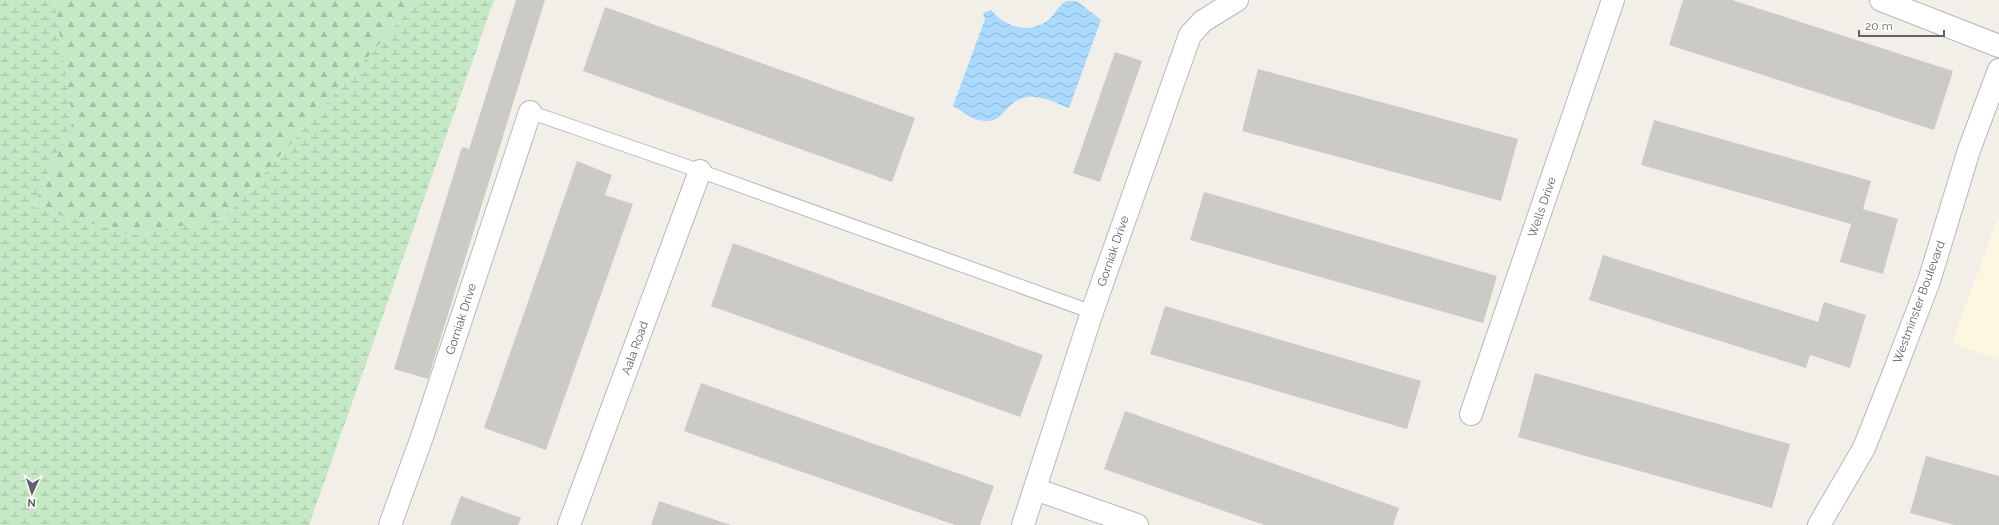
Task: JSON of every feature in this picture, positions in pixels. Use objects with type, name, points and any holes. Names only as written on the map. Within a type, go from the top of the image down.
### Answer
[{"type":"street","name":"Gorniak Drive","points":[[1023,525],[1092,312],[1190,35],[1203,21],[1237,0]]},
{"type":"street","name":"Wells Drive","points":[[1471,414],[1613,0]]},
{"type":"street","points":[[1881,0],[1999,46]]},
{"type":"street","name":"Westminster Boulevard","points":[[1819,525],[1864,448],[1929,281],[1969,150],[1999,70]]},
{"type":"street","name":"Gorniak Drive","points":[[390,525],[424,429],[530,112]]},
{"type":"street","name":"Aala Road","points":[[569,525],[700,171]]},
{"type":"street","points":[[1035,489],[1137,525]]},
{"type":"lane","points":[[530,112],[700,171],[1092,312]]},
{"type":"shaded area","points":[[1999,214],[1999,360],[1952,343]]},
{"type":"green space","points":[[0,0],[54,0],[73,122],[33,207],[133,235],[225,218],[418,0],[494,0],[309,525],[0,525]]},
{"type":"green space","points":[[54,0],[418,0],[225,218],[133,235],[33,208],[73,122]]},
{"type":"water","points":[[1066,1],[1077,1],[1101,20],[1069,108],[1043,98],[1027,97],[1019,99],[1013,103],[994,120],[987,121],[975,119],[953,106],[985,19],[983,13],[991,10],[996,16],[1009,24],[1024,28],[1032,27],[1047,21]]},
{"type":"building","points":[[516,0],[545,0],[428,379],[394,369],[462,147],[469,149]]},
{"type":"building","points":[[1683,0],[1732,0],[1953,71],[1934,130],[1669,45]]},
{"type":"building","points":[[605,7],[915,118],[892,182],[583,71]]},
{"type":"building","points":[[1115,52],[1142,61],[1100,182],[1073,173]]},
{"type":"building","points":[[1258,69],[1518,139],[1501,201],[1242,131]]},
{"type":"building","points":[[1654,120],[1871,181],[1863,209],[1898,219],[1883,274],[1840,262],[1851,224],[1641,165]]},
{"type":"building","points":[[577,161],[612,175],[605,195],[633,204],[546,450],[484,428]]},
{"type":"building","points":[[1204,192],[1497,276],[1483,323],[1190,240]]},
{"type":"building","points":[[733,243],[1043,355],[1020,417],[711,306]]},
{"type":"building","points":[[1603,255],[1818,322],[1824,302],[1866,315],[1850,368],[1810,355],[1806,368],[1589,300]]},
{"type":"building","points":[[1165,306],[1421,381],[1407,429],[1150,354]]},
{"type":"building","points":[[1535,373],[1790,444],[1772,508],[1518,437]]},
{"type":"building","points":[[701,383],[994,486],[980,525],[955,525],[684,431]]},
{"type":"building","points":[[1125,411],[1399,508],[1393,525],[1264,525],[1104,469]]},
{"type":"building","points":[[1926,456],[1999,476],[1999,525],[1954,525],[1910,513]]},
{"type":"building","points":[[461,496],[521,518],[518,525],[450,525]]},
{"type":"building","points":[[659,501],[731,525],[651,525]]}]
